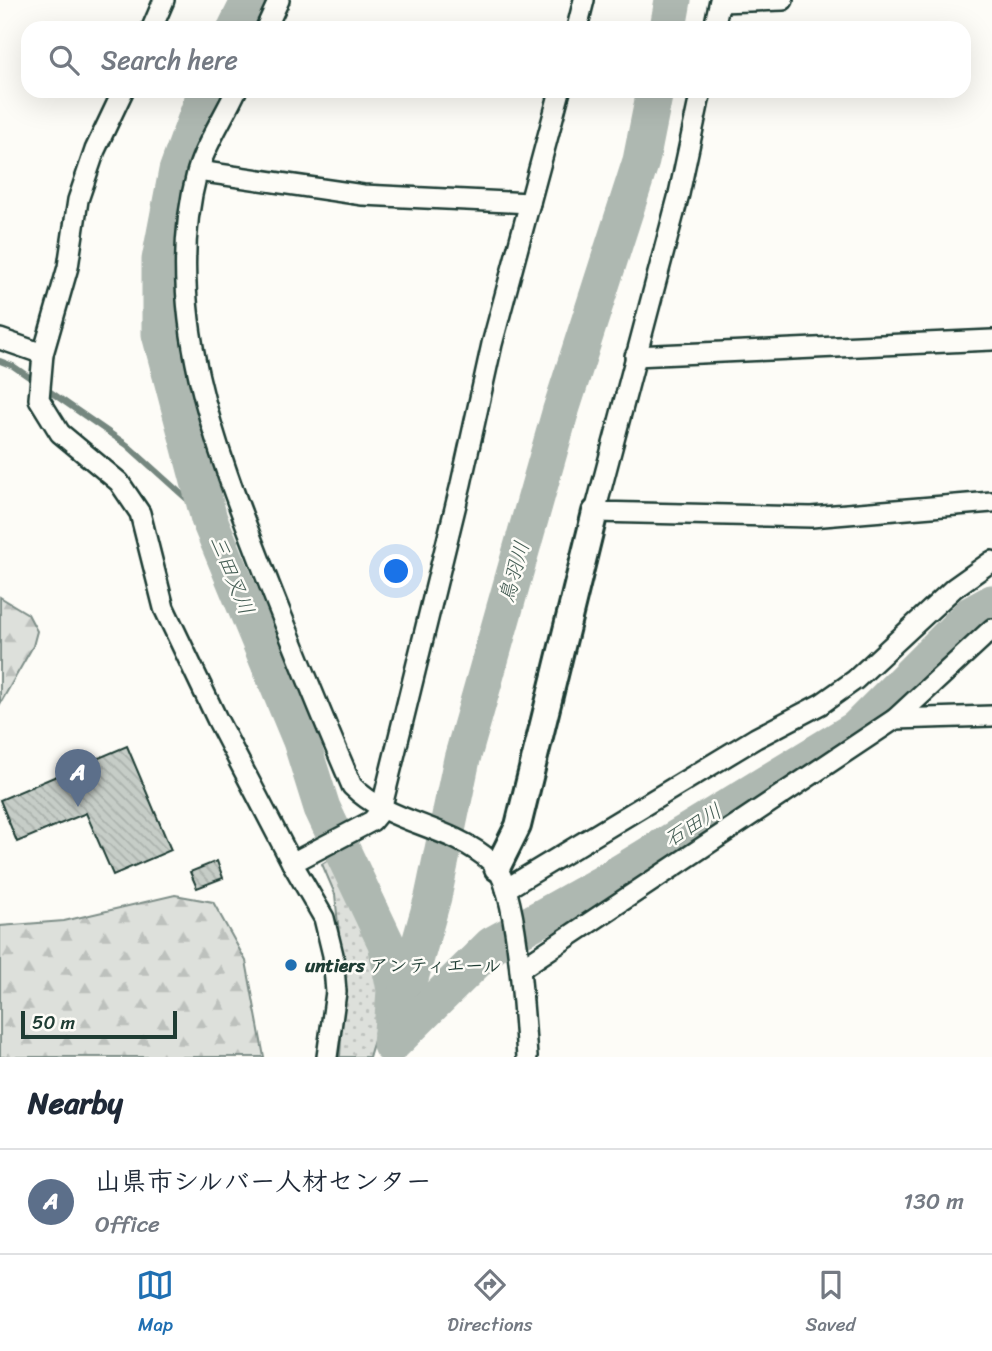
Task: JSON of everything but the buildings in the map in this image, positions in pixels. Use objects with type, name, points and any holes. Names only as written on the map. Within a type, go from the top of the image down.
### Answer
[{"type":"street","points":[[155,21],[164,0]]},
{"type":"street","points":[[269,21],[279,0]]},
{"type":"street","points":[[579,21],[584,0]]},
{"type":"street","points":[[716,21],[720,1],[783,0]]},
{"type":"street","points":[[120,98],[95,150],[78,200],[68,267],[41,364],[39,399],[60,433],[118,482],[140,513],[164,608],[217,719],[297,860],[324,918],[333,955],[336,992],[327,1057]]},
{"type":"street","points":[[233,98],[198,171],[188,227],[187,286],[194,364],[233,493],[319,710],[352,786],[376,815]]},
{"type":"street","points":[[376,815],[461,484],[492,345],[559,98]]},
{"type":"street","points":[[527,1057],[519,963],[500,878],[518,826],[595,512],[679,194],[700,98]]},
{"type":"street","points":[[198,171],[363,195],[530,203]]},
{"type":"street","points":[[0,339],[41,364]]},
{"type":"street","points":[[635,356],[992,340]]},
{"type":"street","points":[[595,512],[811,517],[992,502]]},
{"type":"street","points":[[500,878],[821,704],[855,680],[954,588],[992,561]]},
{"type":"street","points":[[519,963],[895,719],[992,629]]},
{"type":"street","points":[[895,719],[992,716]]},
{"type":"street","points":[[297,860],[376,815],[402,817],[459,841],[500,878]]},
{"type":"green space","points":[[0,597],[28,614],[37,631],[33,646],[0,704]]},
{"type":"green space","points":[[335,856],[363,910],[381,969],[382,1010],[369,1057],[340,1057],[344,986],[335,894],[322,864]]},
{"type":"green space","points":[[175,895],[213,902],[246,961],[264,1057],[0,1057],[0,926],[64,921]]},
{"type":"waterway","name":"三田叉川","points":[[240,21],[250,0]]},
{"type":"waterway","name":"鳥羽川","points":[[669,21],[673,0]]},
{"type":"waterway","name":"三田叉川","points":[[203,98],[177,171],[160,260],[160,334],[209,519],[301,741],[322,808],[386,943],[395,990],[391,1045]]},
{"type":"waterway","name":"鳥羽川","points":[[402,1007],[433,897],[462,759],[560,413],[641,161],[654,98]]},
{"type":"waterway","points":[[0,361],[13,366],[127,445],[209,519]]},
{"type":"waterway","name":"石田川","points":[[394,1042],[492,945],[600,885],[856,729],[970,615],[992,603]]},
{"type":"place","name":"山県市シルバー人材センター","points":[[78,807]]},
{"type":"place","name":"untiers アンティエール","points":[[291,965]]}]
